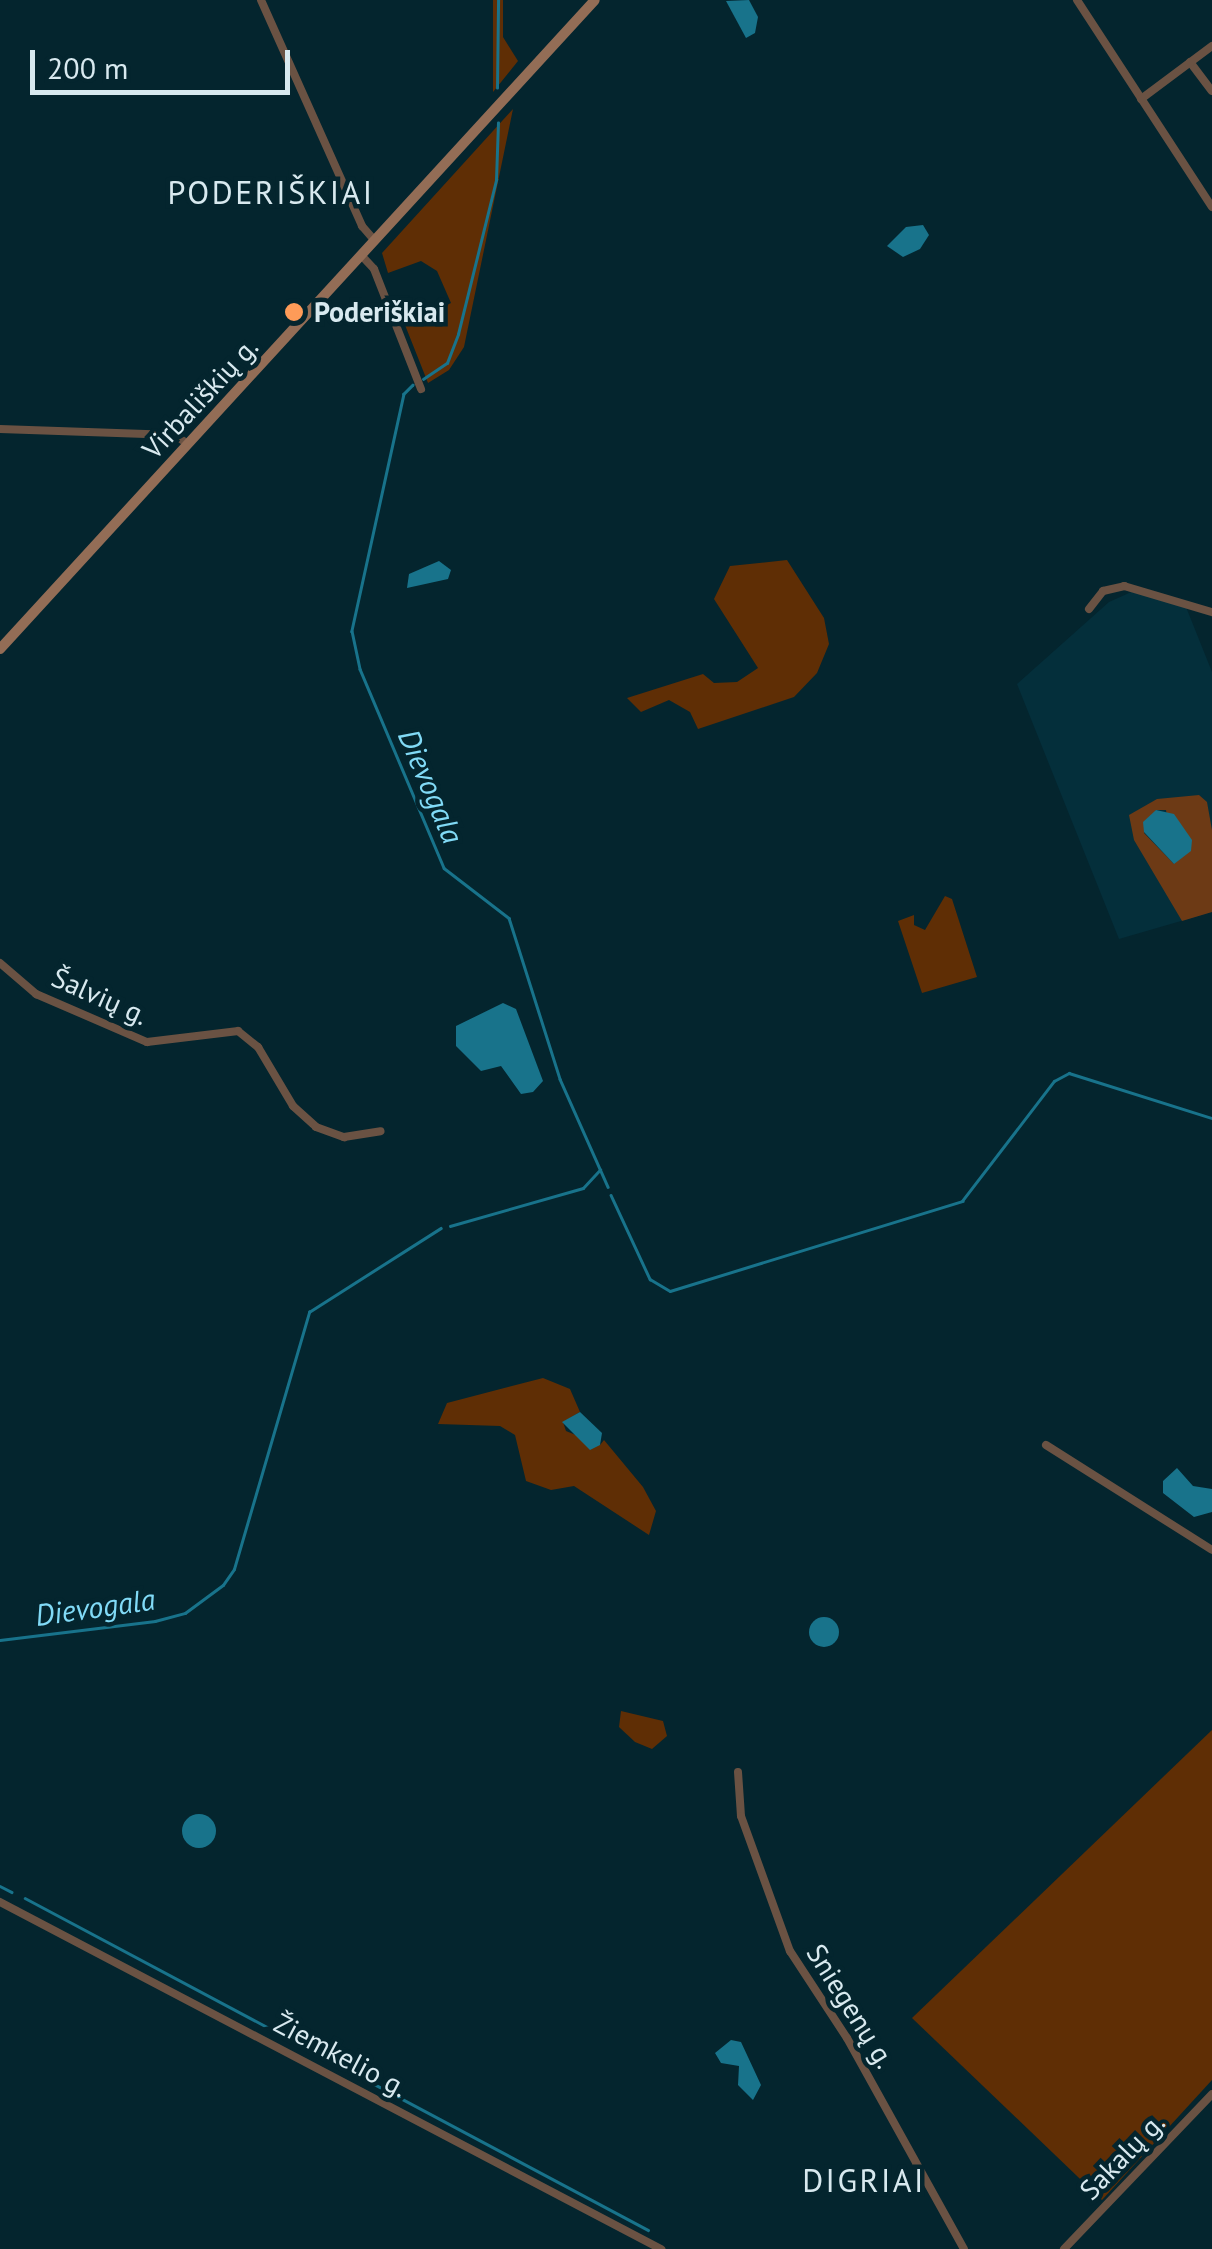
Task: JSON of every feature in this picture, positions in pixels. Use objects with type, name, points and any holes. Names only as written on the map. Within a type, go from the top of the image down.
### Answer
[{"type":"main road","name":"Virbališkių g.","points":[[0,649],[595,0]]},
{"type":"street","points":[[261,0],[362,226],[374,240]]},
{"type":"street","points":[[1077,0],[1212,207]]},
{"type":"street","points":[[1141,99],[1212,46]]},
{"type":"street","points":[[1190,62],[1212,91]]},
{"type":"street","points":[[361,255],[374,269],[422,390]]},
{"type":"street","points":[[0,429],[175,435],[188,444]]},
{"type":"street","points":[[1089,609],[1103,591],[1124,586],[1212,612]]},
{"type":"street","name":"Šalvių g.","points":[[0,962],[36,994],[146,1042],[238,1031],[258,1047],[293,1106],[316,1127],[344,1137],[381,1131]]},
{"type":"street","points":[[1046,1446],[1212,1550]]},
{"type":"street","name":"Sniegenų g.","points":[[738,1772],[741,1816],[790,1951],[847,2038],[964,2249]]},
{"type":"street","name":"Žiemkelio g.","points":[[0,1902],[660,2249]]},
{"type":"street","name":"Sakalų g.","points":[[1064,2249],[1212,2094]]},
{"type":"shaded area","points":[[493,0],[503,0],[503,37],[518,61],[493,92]]},
{"type":"shaded area","points":[[513,109],[464,347],[449,370],[428,383],[405,325],[451,303],[437,271],[421,261],[388,273],[382,253]]},
{"type":"shaded area","points":[[787,560],[824,618],[829,644],[817,673],[794,697],[698,729],[690,712],[669,700],[641,712],[627,698],[703,674],[714,683],[737,682],[758,668],[714,599],[730,566]]},
{"type":"shaded area","points":[[1138,589],[1184,602],[1212,672],[1212,912],[1119,939],[1017,684],[1109,602]]},
{"type":"shaded area","points":[[1199,795],[1207,802],[1212,830],[1212,912],[1182,921],[1134,840],[1129,815],[1157,799]],"holes":[[[1156,810],[1166,810],[1174,864],[1144,833]]]},
{"type":"shaded area","points":[[945,896],[952,899],[977,977],[922,993],[898,921],[914,915],[914,925],[925,930]]},
{"type":"shaded area","points":[[543,1378],[570,1389],[580,1412],[563,1422],[566,1431],[600,1445],[604,1440],[643,1487],[656,1511],[649,1535],[574,1486],[551,1490],[526,1481],[515,1435],[500,1426],[438,1424],[447,1403]]},
{"type":"shaded area","points":[[621,1711],[663,1721],[667,1736],[652,1749],[635,1742],[619,1727]]},
{"type":"shaded area","points":[[1212,1730],[1212,2080],[1102,2200],[912,2018]]},
{"type":"water","points":[[749,0],[758,17],[755,33],[746,38],[726,1]]},
{"type":"water","points":[[923,225],[929,235],[920,249],[903,257],[887,246],[906,227]]},
{"type":"water","points":[[439,561],[451,570],[448,579],[407,588],[409,574]]},
{"type":"water","points":[[1156,810],[1174,814],[1192,840],[1191,851],[1174,864],[1144,832],[1143,822]]},
{"type":"water","points":[[503,1003],[516,1009],[543,1081],[533,1092],[521,1094],[501,1066],[481,1071],[456,1046],[456,1026]]},
{"type":"water","points":[[580,1412],[602,1433],[600,1445],[590,1450],[562,1422]]},
{"type":"water","points":[[1177,1468],[1193,1486],[1212,1489],[1212,1512],[1194,1517],[1163,1493],[1163,1481]]},
{"type":"water","points":[[824,1617],[835,1621],[839,1632],[835,1643],[824,1647],[813,1643],[809,1632],[813,1621]]},
{"type":"water","points":[[199,1814],[211,1819],[216,1831],[211,1843],[199,1848],[187,1843],[182,1831],[187,1819]]},
{"type":"water","points":[[731,2040],[741,2042],[761,2085],[753,2100],[738,2085],[739,2066],[721,2063],[715,2053]]},
{"type":"waterway","name":"Dievogala","points":[[497,88],[498,0]]},
{"type":"waterway","name":"Dievogala","points":[[423,379],[447,363],[458,334],[496,180],[498,123]]},
{"type":"waterway","name":"Dievogala","points":[[413,385],[404,394],[352,631],[360,669],[444,868],[509,918],[560,1079],[608,1187]]},
{"type":"waterway","name":"Dievogala","points":[[611,1195],[650,1279],[670,1291],[962,1201],[1054,1081],[1069,1073],[1212,1118]]},
{"type":"waterway","name":"Dievogala","points":[[450,1226],[583,1188],[600,1170]]},
{"type":"waterway","name":"Dievogala","points":[[0,1640],[155,1621],[185,1613],[223,1585],[234,1569],[309,1312],[441,1228]]},
{"type":"waterway","points":[[0,1886],[12,1892]]},
{"type":"waterway","points":[[25,1898],[648,2230]]},
{"type":"place","name":"Poderiškiai","points":[[294,312]]},
{"type":"district","name":"PODERIŠKIAI","points":[[271,192]]},
{"type":"district","name":"DIGRIAI","points":[[864,2180]]}]
